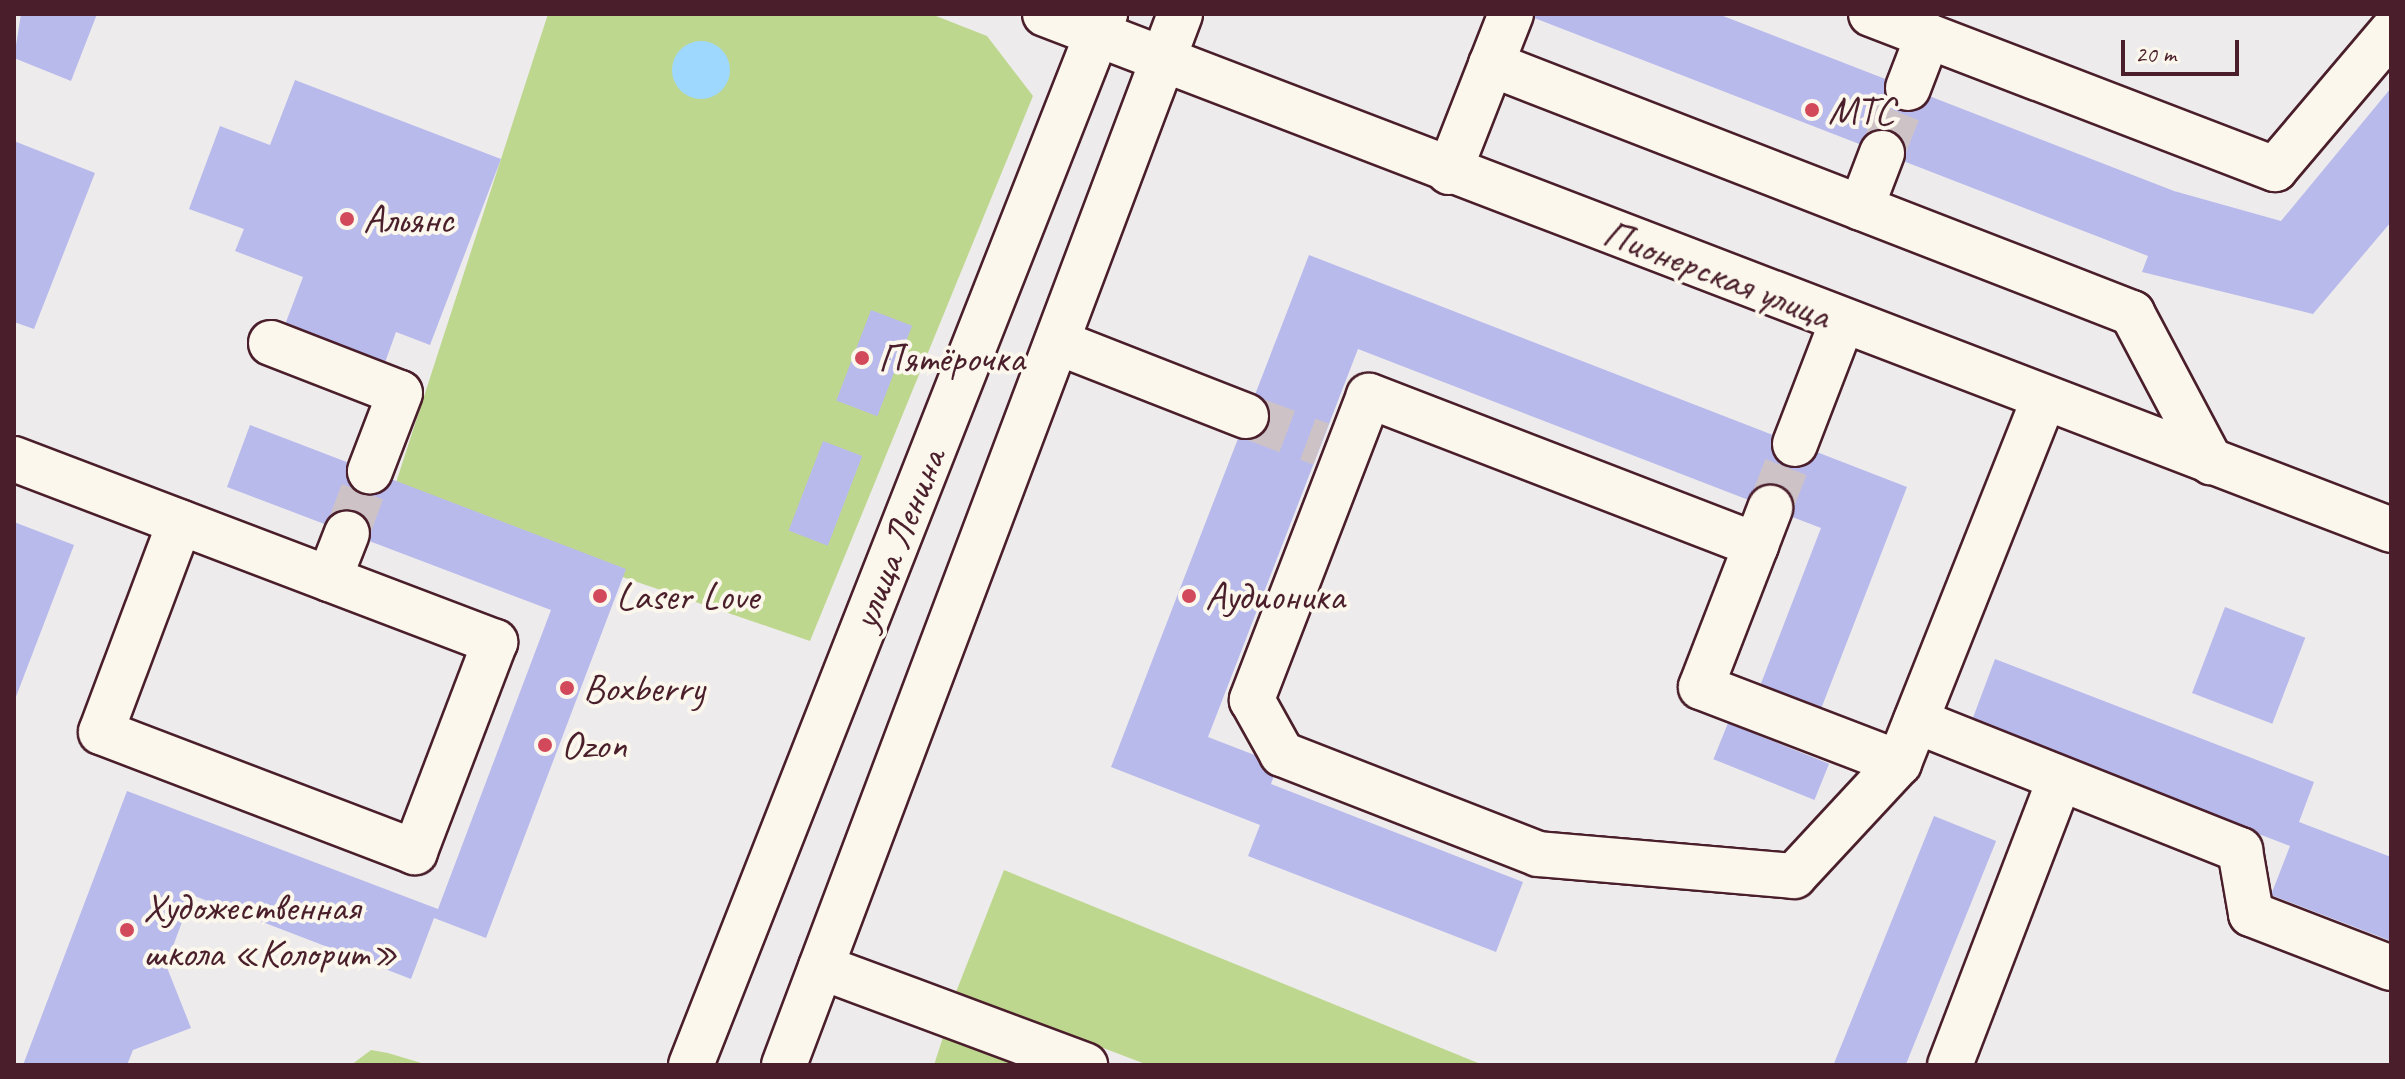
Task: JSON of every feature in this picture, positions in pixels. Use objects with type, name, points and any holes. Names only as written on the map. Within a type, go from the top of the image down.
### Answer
[{"type":"main road","name":"Пионерская улица","points":[[1045,14],[1101,25],[1163,63],[2391,530]]},
{"type":"main road","name":"улица Ленина","points":[[784,1065],[1180,14]]},
{"type":"main road","points":[[1449,172],[1511,14]]},
{"type":"main road","points":[[1871,14],[2275,169],[2391,32]]},
{"type":"main road","name":"улица Ленина","points":[[691,1065],[1101,25]]},
{"type":"main road","points":[[1908,88],[1928,36]]},
{"type":"main road","points":[[1491,64],[2132,313],[2211,462]]},
{"type":"main road","points":[[1861,208],[1882,153]]},
{"type":"main road","points":[[1795,444],[1842,322]]},
{"type":"main road","points":[[1057,342],[1246,416]]},
{"type":"main road","points":[[271,343],[400,393],[370,471]]},
{"type":"main road","points":[[1899,763],[1701,687],[1763,527],[1369,396],[1334,449],[1252,700],[1282,754],[1538,854],[1794,876],[1899,763],[2044,399]]},
{"type":"main road","points":[[14,459],[180,522],[495,642],[415,852],[101,732],[180,522]]},
{"type":"main road","points":[[329,579],[347,533]]},
{"type":"main road","points":[[1916,721],[2240,850],[2251,914],[2391,968]]},
{"type":"main road","points":[[1950,1065],[2060,779]]},
{"type":"main road","points":[[821,967],[1085,1065]]},
{"type":"green space","points":[[548,14],[931,14],[987,36],[1033,96],[810,641],[391,498]]},
{"type":"green space","points":[[1004,870],[1483,1065],[1148,1065],[956,992]]},
{"type":"green space","points":[[945,1031],[1032,1065],[934,1065]]},
{"type":"green space","points":[[371,1050],[388,1053],[428,1065],[351,1065]]},
{"type":"water","points":[[701,41],[712,43],[721,50],[728,59],[728,81],[721,90],[712,97],[701,99],[690,97],[681,90],[674,81],[672,70],[674,59],[681,50],[690,43]]},
{"type":"building","points":[[21,14],[97,14],[71,81],[14,58]]},
{"type":"building","points":[[1524,14],[1718,14],[2174,191],[2281,221],[2391,88],[2391,222],[2313,314],[2142,272],[2148,256]]},
{"type":"building","name":"Альянс","points":[[295,80],[501,159],[430,345],[396,332],[383,368],[283,330],[303,277],[235,251],[244,229],[189,209],[220,126],[270,145]]},
{"type":"building","points":[[14,141],[95,173],[34,329],[14,322]]},
{"type":"building","points":[[1309,255],[1907,487],[1821,709],[1760,686],[1821,528],[1358,349],[1208,737],[1278,764],[1271,784],[1523,882],[1496,952],[1248,856],[1260,825],[1111,767]]},
{"type":"building","points":[[871,310],[912,326],[877,416],[836,401]]},
{"type":"building","points":[[250,425],[626,569],[486,938],[434,918],[411,979],[192,895],[166,965],[191,1028],[133,1050],[127,1065],[23,1065],[127,791],[438,909],[551,610],[227,487]]},
{"type":"building","points":[[823,441],[862,456],[828,546],[789,531]]},
{"type":"building","points":[[14,522],[74,545],[14,702]]},
{"type":"building","points":[[2225,607],[2305,638],[2272,724],[2192,693]]},
{"type":"building","points":[[1995,659],[2314,782],[2299,822],[2391,857],[2391,941],[2271,895],[2290,846],[1971,723]]},
{"type":"building","points":[[1728,723],[1829,764],[1814,800],[1713,759]]},
{"type":"building","points":[[1934,816],[1996,841],[1906,1065],[1834,1064]]},
{"type":"tunnel","points":[[1882,153],[1908,88]]},
{"type":"tunnel","points":[[1246,416],[1321,444]]},
{"type":"tunnel","points":[[1770,508],[1795,444]]},
{"type":"tunnel","points":[[347,533],[370,471]]},
{"type":"place","name":"МТС","points":[[1812,110]]},
{"type":"place","name":"Альянс","points":[[347,219]]},
{"type":"place","name":"Пятёрочка","points":[[862,358]]},
{"type":"place","name":"Laser Love","points":[[600,596]]},
{"type":"place","name":"Аудионика","points":[[1189,596]]},
{"type":"place","name":"Boxberry","points":[[567,688]]},
{"type":"place","name":"Ozon","points":[[545,745]]},
{"type":"place","name":"Художественная школа «Колорит»","points":[[127,930]]}]
